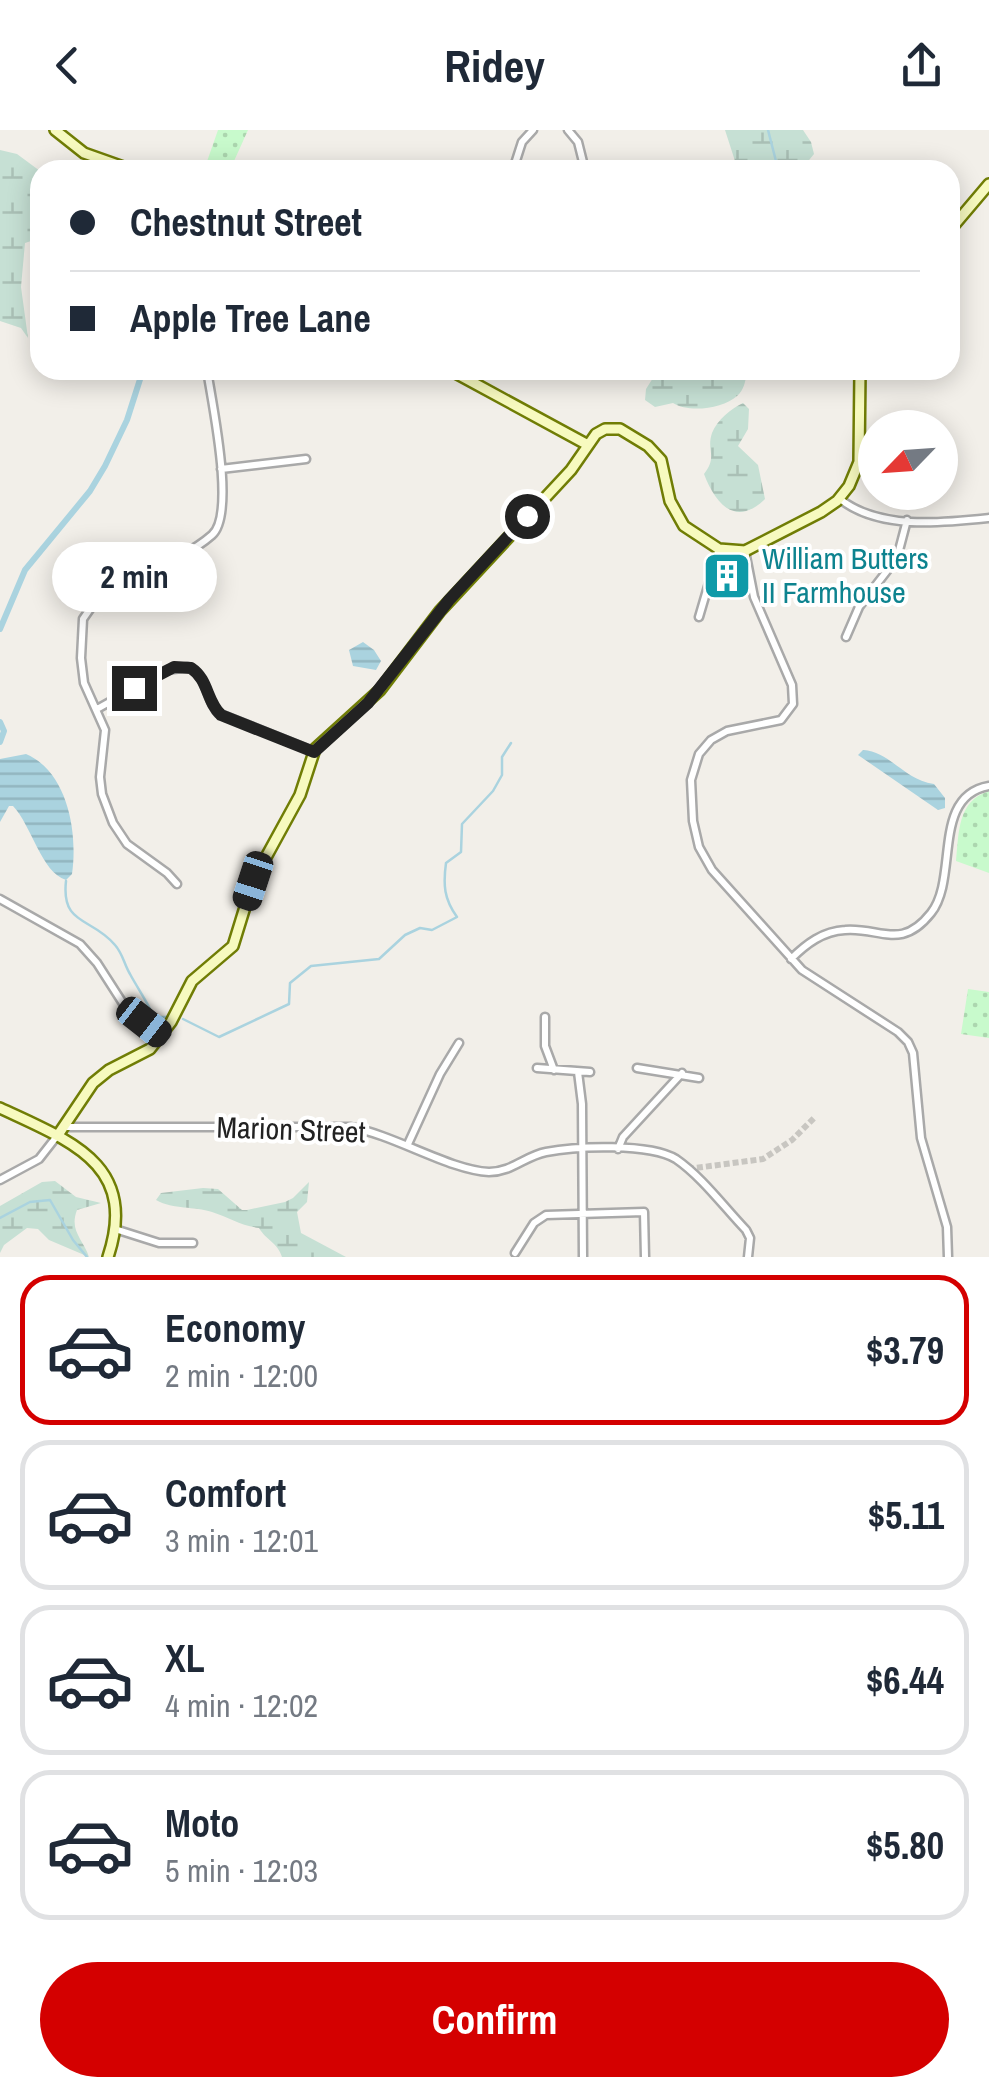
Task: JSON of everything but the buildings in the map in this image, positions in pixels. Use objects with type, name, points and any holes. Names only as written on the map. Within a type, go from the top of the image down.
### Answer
[{"type":"street","points":[[55,130],[84,153],[104,160]]},
{"type":"street","points":[[517,160],[522,142],[534,130]]},
{"type":"street","points":[[568,130],[578,142],[582,160]]},
{"type":"street","points":[[960,218],[989,184]]},
{"type":"street","points":[[177,884],[131,848],[109,815],[100,786],[106,730],[82,673],[82,626],[86,613],[100,597],[212,535],[223,513],[209,380]]},
{"type":"street","points":[[468,380],[588,445]]},
{"type":"street","points":[[0,1180],[44,1155],[100,1077],[142,1056],[162,1036],[192,980],[233,946],[253,881],[300,795],[314,752],[368,703],[449,600],[576,465],[600,431],[625,431],[662,460],[668,494],[681,522],[697,538],[719,549],[745,551],[808,520],[840,498],[858,466],[860,380]]},
{"type":"street","points":[[220,469],[306,459]]},
{"type":"street","points":[[840,498],[872,516],[908,520],[989,518]]},
{"type":"street","points":[[846,637],[859,606],[895,563],[908,520]]},
{"type":"street","points":[[699,618],[719,549]]},
{"type":"street","points":[[745,551],[754,597],[790,680],[793,704],[781,720],[733,728],[707,744],[692,773],[693,821],[699,846],[712,870],[810,977],[890,1026],[908,1042],[913,1054],[925,1159],[947,1228],[948,1257]]},
{"type":"street","points":[[97,709],[166,670],[188,667],[203,679],[212,704],[221,715],[314,752]]},
{"type":"street","points":[[791,959],[809,943],[834,932],[850,930],[890,936],[924,921],[942,894],[956,811],[974,791],[989,786]]},
{"type":"street","points":[[0,900],[80,944],[124,1005],[162,1036]]},
{"type":"street","points":[[545,1017],[544,1046],[554,1070]]},
{"type":"street","points":[[408,1144],[458,1043]]},
{"type":"street","points":[[536,1068],[590,1072]]},
{"type":"street","points":[[637,1068],[699,1078]]},
{"type":"street","points":[[578,1072],[582,1104],[583,1257]]},
{"type":"street","points":[[618,1149],[682,1073]]},
{"type":"street","points":[[0,1108],[61,1131],[105,1174],[115,1201],[115,1229],[108,1257]]},
{"type":"street","name":"Marion Street","points":[[61,1131],[350,1127],[492,1172],[548,1152],[618,1149],[663,1153],[688,1169],[748,1232],[748,1257]]},
{"type":"street","points":[[516,1253],[541,1218],[644,1212],[645,1257]]},
{"type":"street","points":[[115,1229],[160,1243],[194,1243]]},
{"type":"green space","points":[[218,130],[248,130],[234,160],[208,160]]},
{"type":"green space","points":[[725,130],[803,130],[814,154],[809,160],[735,160]]},
{"type":"green space","points":[[0,150],[17,154],[30,164],[30,241],[25,243],[21,287],[28,338],[21,328],[0,321]]},
{"type":"green space","points":[[652,380],[745,380],[731,400],[696,409],[673,403],[655,407],[645,400]]},
{"type":"green space","points":[[743,403],[749,409],[748,429],[738,446],[758,465],[765,499],[744,511],[735,511],[720,502],[704,474],[710,463],[714,428]]},
{"type":"green space","points":[[989,791],[989,873],[956,861],[965,810]]},
{"type":"green space","points":[[968,989],[989,992],[989,1038],[961,1034]]},
{"type":"green space","points":[[55,1181],[76,1197],[101,1203],[77,1210],[75,1217],[76,1229],[89,1257],[49,1240],[38,1229],[27,1228],[4,1245],[0,1253],[0,1206],[42,1182]]},
{"type":"green space","points":[[309,1182],[307,1202],[297,1212],[301,1233],[346,1257],[282,1257],[259,1228],[212,1212],[156,1200],[161,1193],[218,1189],[247,1210],[285,1202]]},
{"type":"water","points":[[363,642],[381,661],[376,670],[353,666],[349,650]]},
{"type":"water","points":[[863,750],[934,784],[945,798],[945,808],[938,810],[858,755]]},
{"type":"water","points":[[26,754],[52,775],[67,805],[73,858],[72,874],[66,880],[50,868],[13,806],[9,806],[0,822],[0,759]]},
{"type":"waterway","points":[[768,130],[776,160]]},
{"type":"waterway","points":[[0,629],[25,570],[90,491],[105,466],[127,420],[140,380]]},
{"type":"waterway","points":[[0,722],[4,731],[0,742]]},
{"type":"waterway","points":[[183,1019],[219,1037],[289,1004],[290,983],[311,966],[379,959],[405,935],[420,928],[432,930],[457,917],[446,892],[446,863],[461,852],[462,824],[493,791],[502,775],[502,757],[511,743]]},
{"type":"waterway","points":[[66,881],[68,906],[73,914],[118,948],[154,1017],[168,1017]]},
{"type":"waterway","points":[[0,1218],[30,1202],[50,1200],[87,1257]]},
{"type":"tunnel","points":[[688,1169],[763,1159],[792,1140],[815,1117]]},
{"type":"place","name":"William Butters II Farmhouse","points":[[727,576]]},
{"type":"route","points":[[134,688],[174,667],[191,668],[200,674],[221,715],[314,752],[368,703],[449,600],[527,516]]}]
